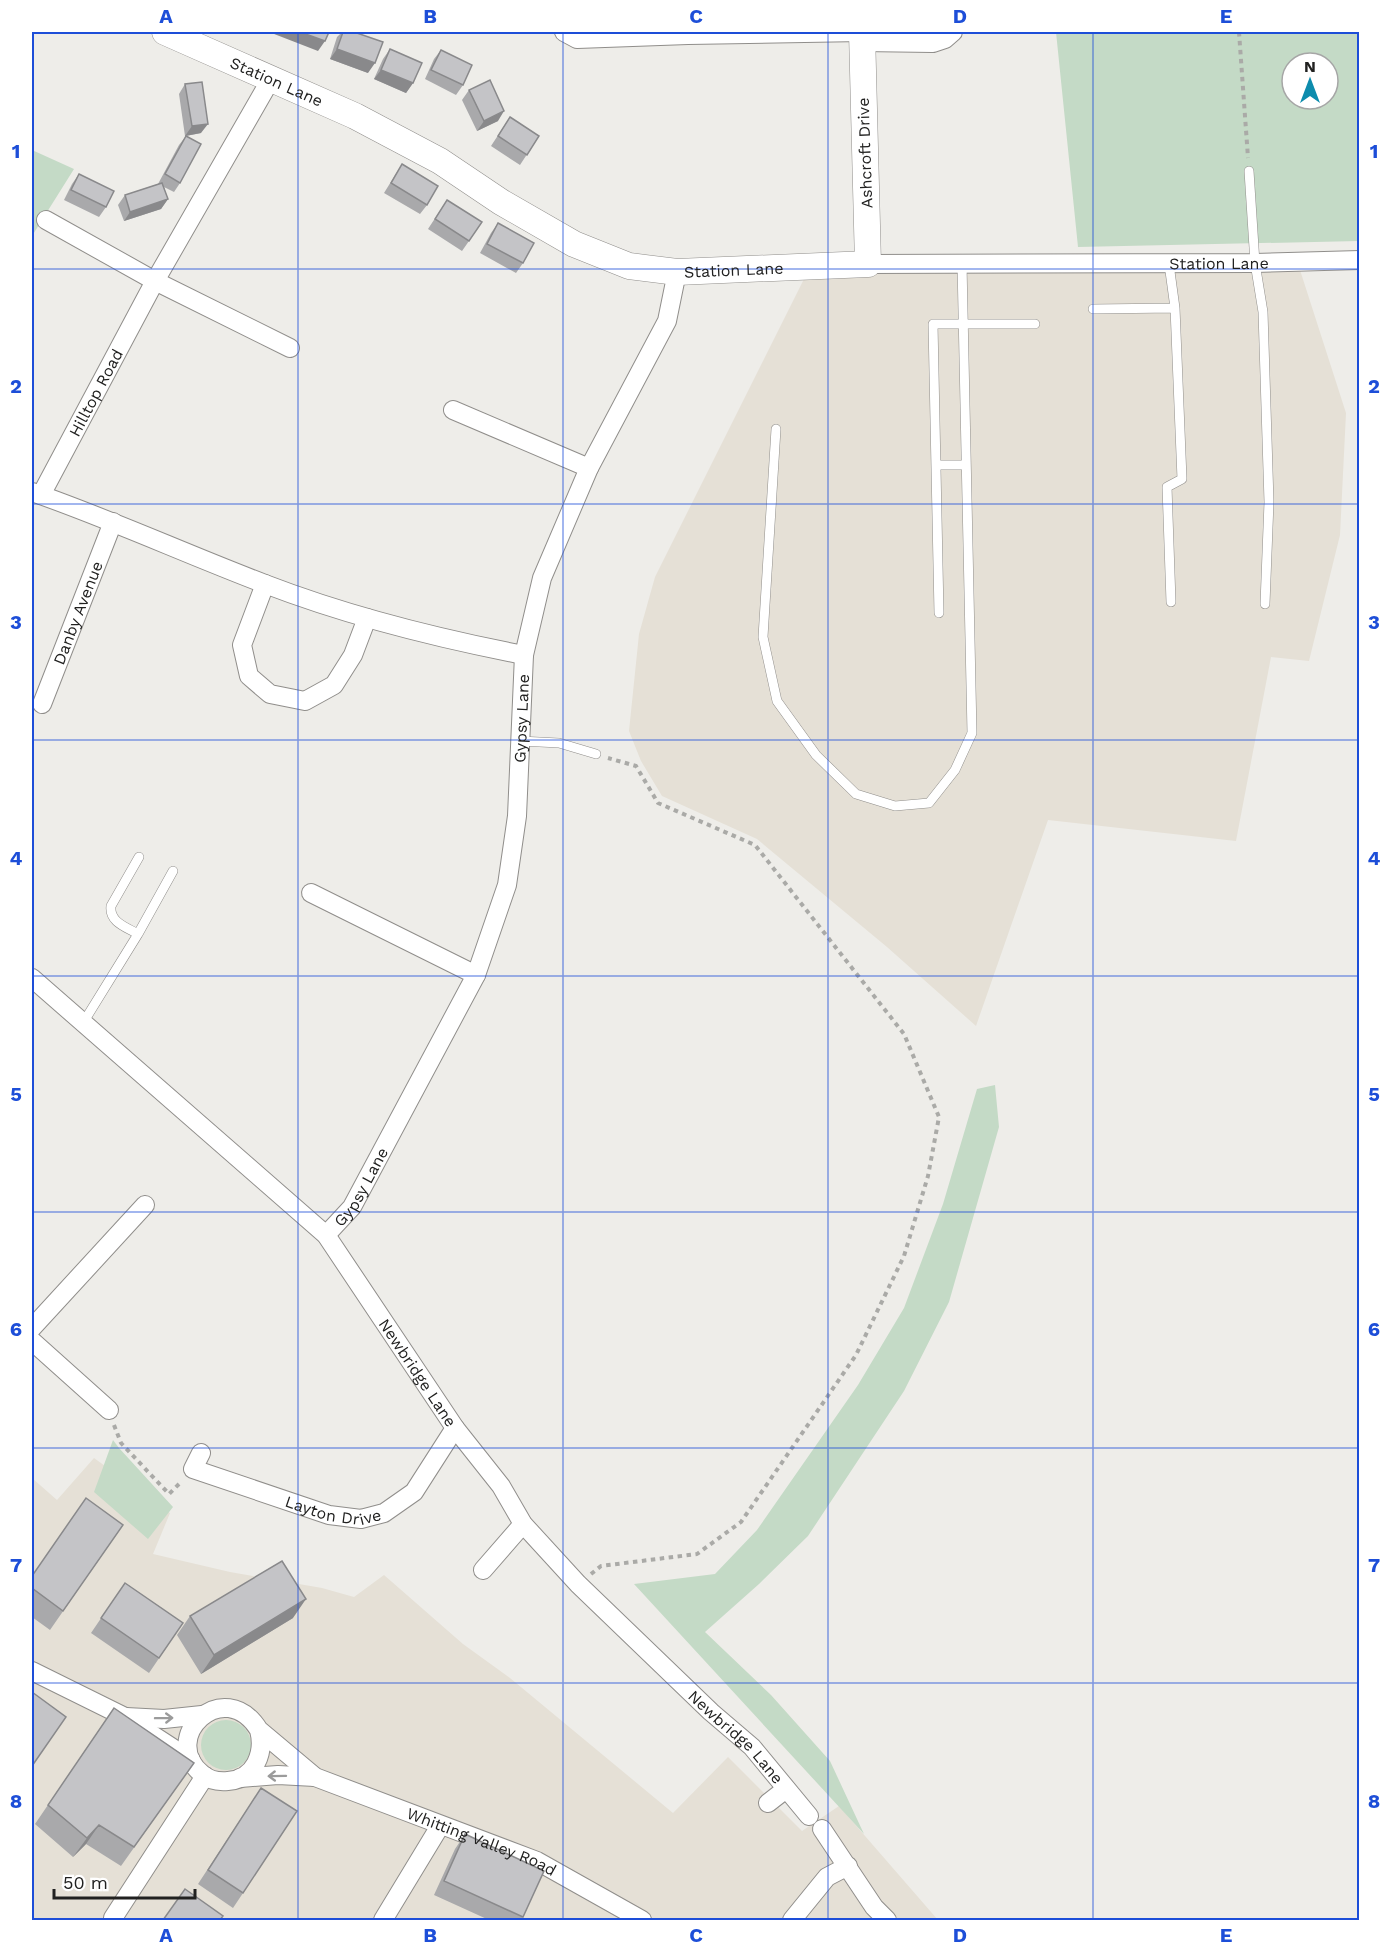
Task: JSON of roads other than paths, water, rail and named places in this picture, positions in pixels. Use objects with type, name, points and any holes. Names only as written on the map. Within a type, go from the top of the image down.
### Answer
[{"type":"street","name":"Station Lane","points":[[165,32],[355,116],[440,161],[501,202],[574,244],[629,266],[677,272],[868,264],[1168,264],[1359,260]]},
{"type":"street","points":[[564,32],[577,39],[688,33],[761,33],[862,35],[933,43],[945,39],[953,32]]},
{"type":"street","name":"Ashcroft Drive","points":[[862,35],[868,264]]},
{"type":"street","name":"Hilltop Road","points":[[36,493],[154,281],[272,79]]},
{"type":"street","points":[[46,220],[154,281],[290,348]]},
{"type":"street","name":"Gypsy Lane","points":[[326,1235],[352,1207],[476,975],[507,885],[517,816],[524,655],[542,578],[589,468],[668,321],[677,272]]},
{"type":"street","points":[[453,410],[589,468]]},
{"type":"street","points":[[36,493],[265,584],[367,618],[468,644],[524,655]]},
{"type":"street","name":"Danby Avenue","points":[[42,704],[113,522]]},
{"type":"street","points":[[265,584],[242,645],[249,676],[270,694],[305,701],[334,685],[353,655],[367,618]]},
{"type":"street","points":[[311,893],[476,975]]},
{"type":"street","name":"Newbridge Lane","points":[[32,978],[326,1235],[455,1428],[501,1486],[523,1524],[578,1584],[711,1712],[752,1747],[809,1816]]},
{"type":"street","points":[[32,1328],[145,1205]]},
{"type":"street","points":[[32,1341],[109,1410]]},
{"type":"street","name":"Layton Drive","points":[[197,1461],[329,1515],[361,1519],[384,1513],[414,1492],[455,1428]]},
{"type":"street","points":[[483,1570],[523,1524]]},
{"type":"street","name":"Whitting Valley Road","points":[[32,1671],[125,1717],[191,1760],[196,1769],[205,1776],[222,1782],[278,1775],[315,1777],[537,1861],[642,1920]]},
{"type":"street","name":"Whitting Valley Road","points":[[125,1717],[165,1719],[202,1715],[212,1709],[234,1709],[244,1713],[259,1730],[315,1777]]},
{"type":"street","points":[[191,1760],[187,1748],[188,1735],[202,1715]]},
{"type":"street","points":[[240,1778],[250,1772],[257,1763],[261,1752],[259,1730]]},
{"type":"street","points":[[113,1918],[205,1776]]},
{"type":"street","name":"Newbridge Lane","points":[[768,1803],[786,1789]]},
{"type":"street","points":[[382,1920],[440,1826]]},
{"type":"street","points":[[822,1829],[874,1907],[886,1920]]},
{"type":"street","points":[[792,1920],[828,1877],[848,1866]]},
{"type":"lane","points":[[1249,171],[1255,263],[1263,312],[1269,490],[1265,604]]},
{"type":"lane","points":[[776,429],[763,637],[777,701],[816,755],[856,794],[895,806],[929,803],[955,770],[972,733],[963,264]]},
{"type":"lane","points":[[1168,264],[1175,308],[1182,479],[1167,487],[1171,602]]},
{"type":"lane","points":[[1093,309],[1175,308]]},
{"type":"lane","points":[[939,613],[933,324],[1035,324]]},
{"type":"lane","points":[[936,465],[966,465]]},
{"type":"lane","points":[[520,741],[559,743],[596,754]]},
{"type":"lane","points":[[138,934],[113,919],[110,914],[111,906],[139,857]]},
{"type":"lane","points":[[83,1023],[138,934],[173,871]]}]
